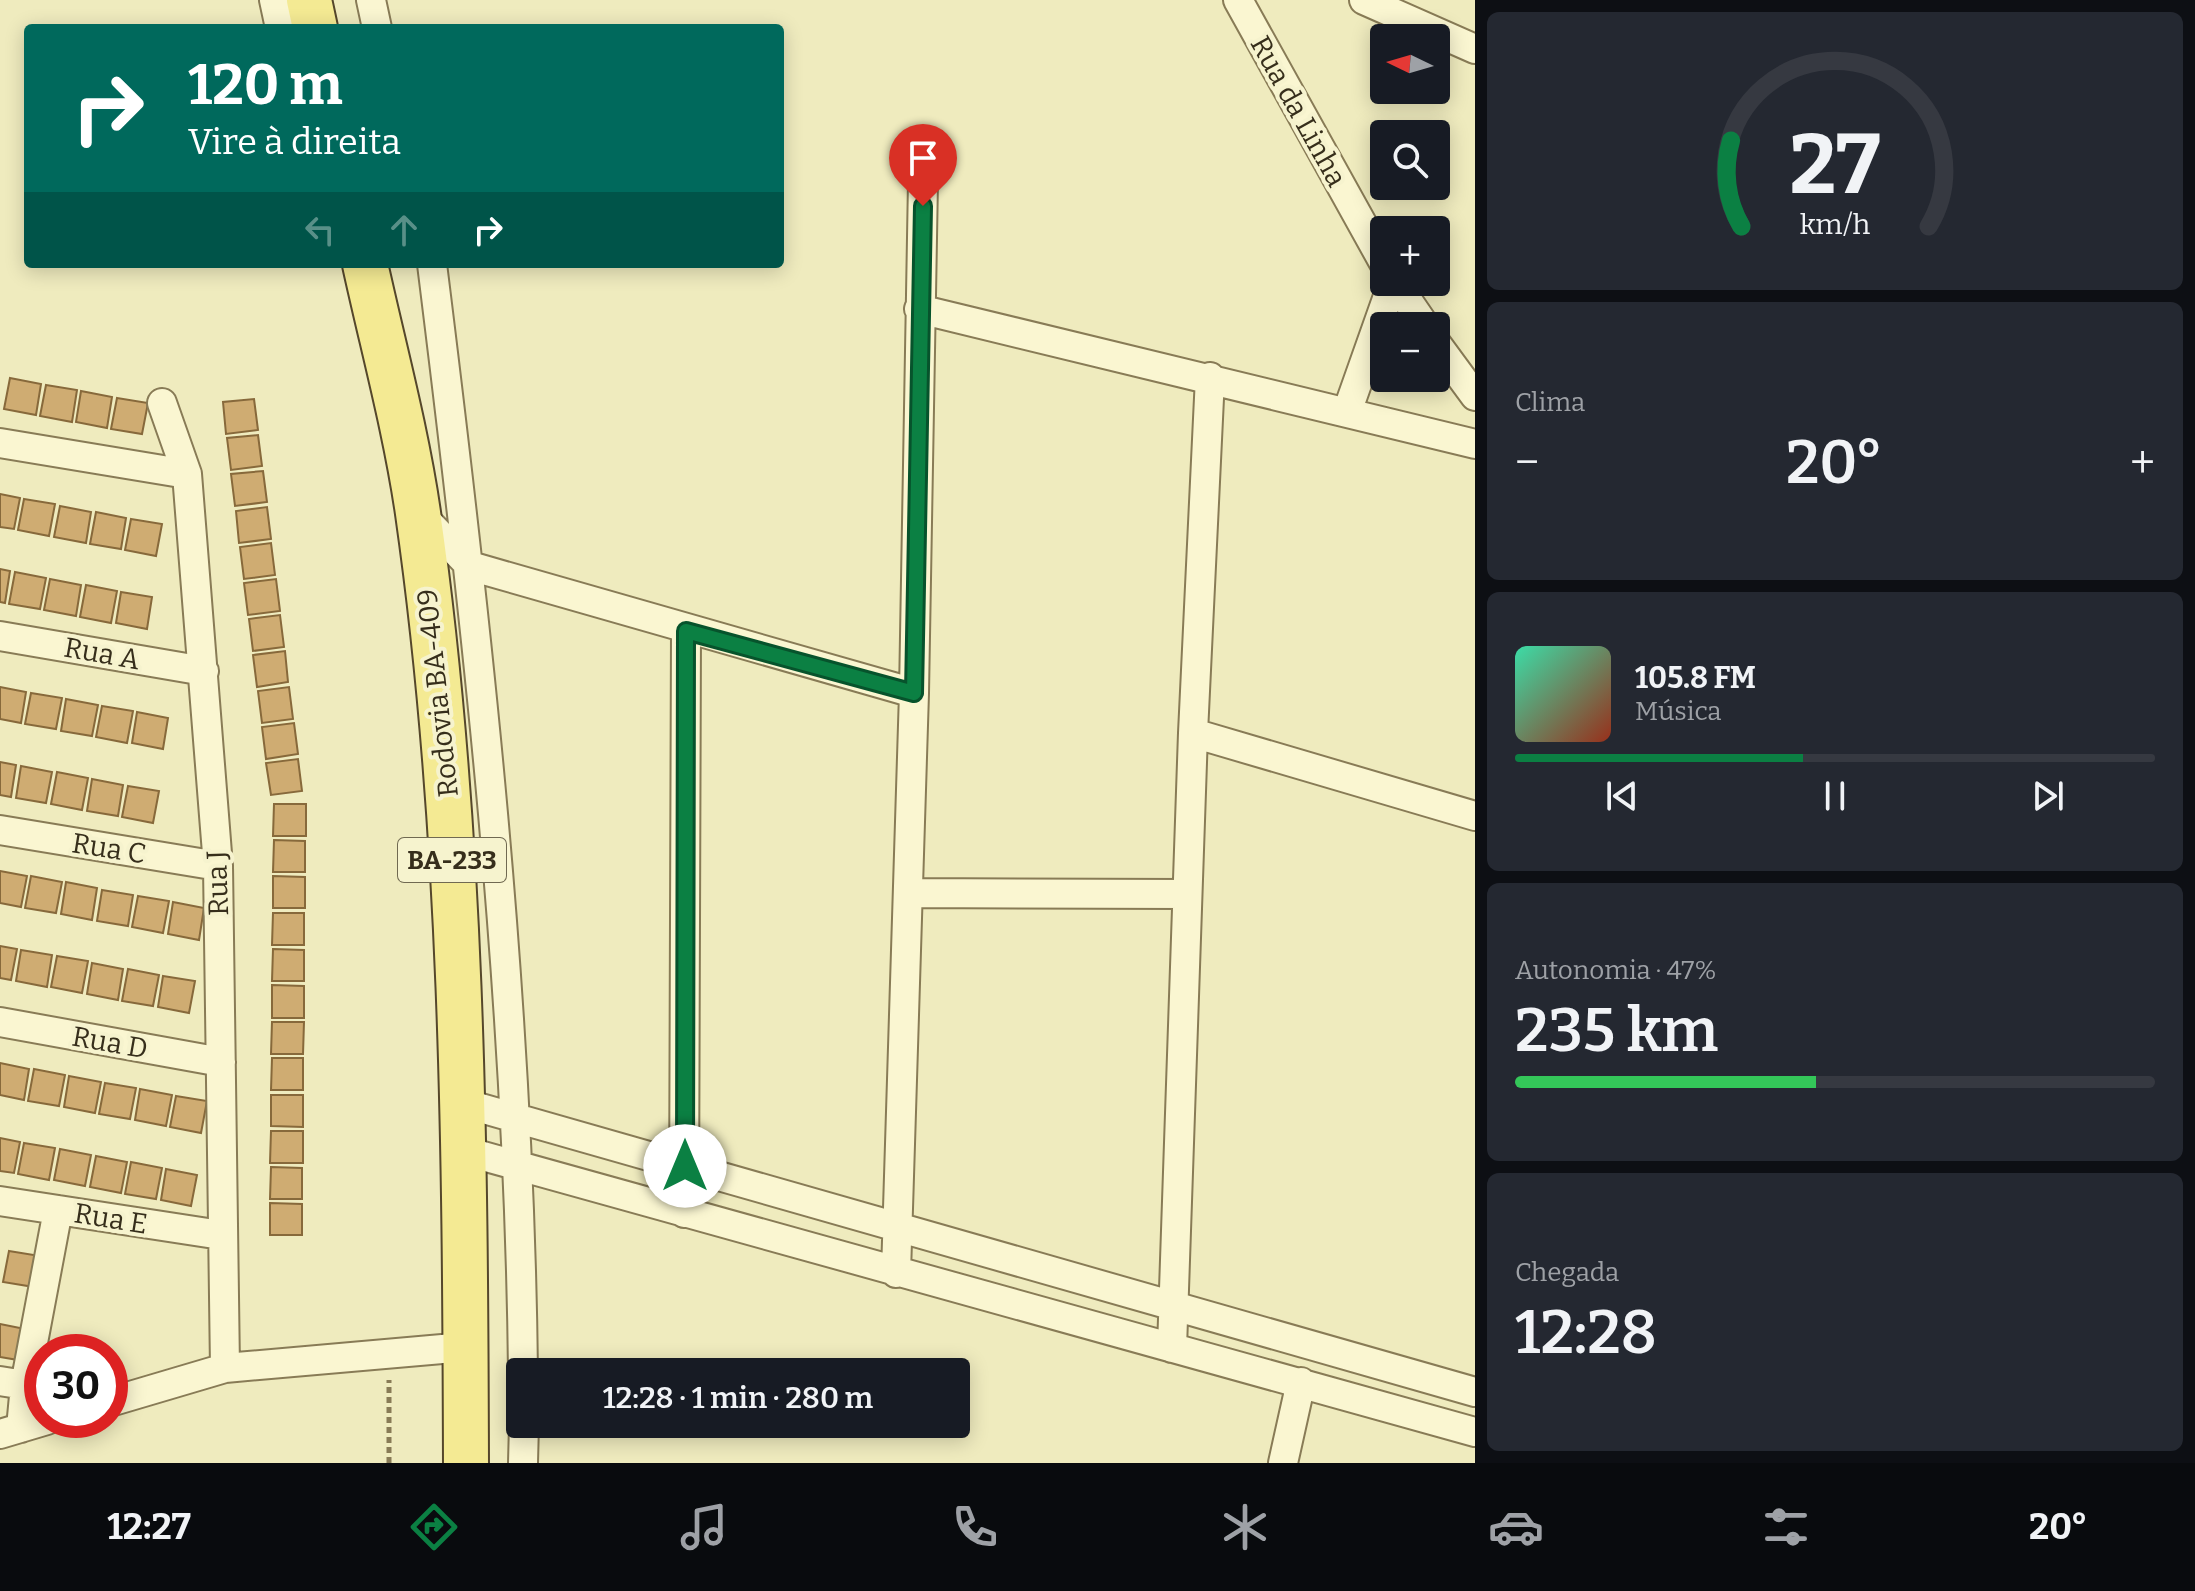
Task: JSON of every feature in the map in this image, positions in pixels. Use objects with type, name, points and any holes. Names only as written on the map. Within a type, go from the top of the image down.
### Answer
[{"type":"main road","points":[[309,0],[314,24]]},
{"type":"main road","name":"Rodovia BA-409","points":[[366,268],[418,511],[450,816],[465,1151],[466,1463]]},
{"type":"street","points":[[274,0],[279,24]]},
{"type":"street","points":[[371,0],[376,24]]},
{"type":"street","name":"Rua da Linha","points":[[1238,0],[1370,238]]},
{"type":"street","points":[[1364,0],[1400,8],[1475,49]]},
{"type":"street","points":[[896,1273],[914,693],[923,181]]},
{"type":"street","points":[[433,268],[470,566],[504,925],[517,1121],[523,1358]]},
{"type":"street","points":[[1347,412],[1389,296]]},
{"type":"street","points":[[919,309],[1210,377],[1475,444]]},
{"type":"street","points":[[1450,362],[1475,396]]},
{"type":"street","points":[[1172,1348],[1193,733],[1210,377]]},
{"type":"street","name":"Rua J","points":[[162,403],[187,474],[218,866],[225,1368]]},
{"type":"street","points":[[0,443],[187,474]]},
{"type":"street","points":[[418,511],[470,566],[686,631],[914,693]]},
{"type":"street","points":[[684,1213],[686,631]]},
{"type":"street","name":"Rua A","points":[[0,636],[204,671]]},
{"type":"street","points":[[1193,733],[1475,816]]},
{"type":"street","name":"Rua C","points":[[0,830],[218,866]]},
{"type":"street","points":[[908,893],[1187,894]]},
{"type":"street","name":"Rua D","points":[[0,1022],[221,1062]]},
{"type":"street","points":[[463,1103],[517,1121],[685,1166],[1475,1392]]},
{"type":"street","points":[[465,1151],[1475,1432]]},
{"type":"street","name":"Rua E","points":[[0,1201],[221,1235]]},
{"type":"street","points":[[23,1427],[12,1383],[58,1210]]},
{"type":"street","points":[[128,1397],[225,1368],[389,1351],[465,1347]]},
{"type":"street","points":[[1283,1463],[1301,1382]]},
{"type":"street","points":[[523,1463],[524,1438]]},
{"type":"path","points":[[389,1351],[389,1463]]},
{"type":"building","points":[[10,378],[41,384],[36,415],[4,409]]},
{"type":"building","points":[[46,385],[77,390],[72,422],[40,416]]},
{"type":"building","points":[[81,391],[112,397],[107,428],[76,422]]},
{"type":"building","points":[[117,398],[148,403],[142,434],[111,429]]},
{"type":"building","points":[[254,399],[258,430],[226,434],[223,402]]},
{"type":"building","points":[[258,435],[262,466],[231,470],[227,438]]},
{"type":"building","points":[[263,471],[267,502],[235,506],[231,474]]},
{"type":"building","points":[[0,494],[20,498],[14,529],[0,527]]},
{"type":"building","points":[[24,499],[55,504],[49,536],[18,530]]},
{"type":"building","points":[[60,506],[91,512],[86,543],[54,537]]},
{"type":"building","points":[[267,507],[271,539],[239,543],[236,511]]},
{"type":"building","points":[[96,512],[126,518],[121,549],[90,544]]},
{"type":"building","points":[[131,519],[162,524],[156,556],[125,550]]},
{"type":"building","points":[[271,543],[275,575],[244,579],[240,547]]},
{"type":"building","points":[[0,569],[10,571],[5,603],[0,602]]},
{"type":"building","points":[[15,572],[46,578],[40,609],[9,604]]},
{"type":"building","points":[[50,579],[81,585],[76,616],[44,610]]},
{"type":"building","points":[[276,579],[280,611],[248,615],[244,583]]},
{"type":"building","points":[[86,585],[117,591],[111,623],[80,617]]},
{"type":"building","points":[[121,592],[152,597],[147,629],[116,623]]},
{"type":"building","points":[[280,615],[284,647],[253,651],[249,619]]},
{"type":"building","points":[[285,651],[288,682],[257,687],[253,655]]},
{"type":"building","points":[[0,687],[26,692],[21,723],[0,719]]},
{"type":"building","points":[[289,687],[293,719],[262,723],[258,691]]},
{"type":"building","points":[[31,693],[62,698],[56,729],[25,724]]},
{"type":"building","points":[[66,699],[98,705],[92,736],[61,731]]},
{"type":"building","points":[[102,706],[133,711],[127,743],[96,737]]},
{"type":"building","points":[[137,712],[168,718],[163,749],[132,743]]},
{"type":"building","points":[[294,723],[298,754],[266,759],[262,727]]},
{"type":"building","points":[[298,759],[302,791],[271,795],[266,763]]},
{"type":"building","points":[[0,762],[16,765],[11,797],[0,795]]},
{"type":"building","points":[[21,766],[52,772],[46,803],[16,798]]},
{"type":"building","points":[[57,772],[88,778],[82,810],[51,804]]},
{"type":"building","points":[[92,779],[123,785],[118,816],[87,811]]},
{"type":"building","points":[[128,786],[159,791],[153,823],[122,817]]},
{"type":"building","points":[[274,804],[306,804],[306,836],[273,836]]},
{"type":"building","points":[[274,840],[305,841],[305,872],[273,872]]},
{"type":"building","points":[[0,871],[27,876],[21,907],[0,903]]},
{"type":"building","points":[[31,876],[62,882],[56,913],[25,908]]},
{"type":"building","points":[[273,876],[305,877],[305,908],[273,908]]},
{"type":"building","points":[[66,882],[97,888],[92,920],[61,914]]},
{"type":"building","points":[[102,890],[133,895],[128,926],[97,921]]},
{"type":"building","points":[[138,896],[169,901],[163,933],[132,927]]},
{"type":"building","points":[[173,902],[204,908],[199,940],[168,934]]},
{"type":"building","points":[[273,913],[304,913],[304,945],[272,945]]},
{"type":"building","points":[[0,946],[17,949],[11,980],[0,978]]},
{"type":"building","points":[[273,949],[304,950],[304,981],[272,981]]},
{"type":"building","points":[[21,950],[52,955],[47,987],[16,981]]},
{"type":"building","points":[[57,956],[88,961],[82,993],[51,987]]},
{"type":"building","points":[[92,963],[123,969],[118,1000],[87,994]]},
{"type":"building","points":[[128,969],[159,975],[153,1006],[122,1001]]},
{"type":"building","points":[[163,976],[195,981],[189,1013],[158,1007]]},
{"type":"building","points":[[272,985],[304,986],[304,1018],[272,1018]]},
{"type":"building","points":[[272,1022],[304,1022],[303,1054],[271,1054]]},
{"type":"building","points":[[272,1058],[303,1058],[303,1090],[271,1090]]},
{"type":"building","points":[[0,1063],[29,1069],[24,1100],[0,1095]]},
{"type":"building","points":[[34,1069],[65,1075],[59,1106],[28,1101]]},
{"type":"building","points":[[69,1076],[101,1082],[95,1113],[64,1107]]},
{"type":"building","points":[[105,1083],[136,1088],[130,1119],[99,1114]]},
{"type":"building","points":[[140,1089],[172,1095],[166,1126],[135,1120]]},
{"type":"building","points":[[271,1095],[303,1095],[303,1127],[271,1126]]},
{"type":"building","points":[[176,1096],[207,1101],[201,1133],[170,1127]]},
{"type":"building","points":[[271,1131],[303,1131],[303,1163],[270,1163]]},
{"type":"building","points":[[0,1138],[20,1142],[14,1173],[0,1171]]},
{"type":"building","points":[[24,1143],[55,1148],[49,1180],[18,1174]]},
{"type":"building","points":[[60,1149],[91,1155],[85,1186],[54,1180]]},
{"type":"building","points":[[96,1156],[127,1162],[121,1193],[90,1187]]},
{"type":"building","points":[[131,1162],[162,1168],[156,1199],[125,1194]]},
{"type":"building","points":[[271,1167],[302,1168],[302,1199],[270,1199]]},
{"type":"building","points":[[166,1169],[197,1175],[191,1206],[161,1200]]},
{"type":"building","points":[[270,1203],[302,1204],[302,1235],[270,1235]]},
{"type":"building","points":[[9,1251],[40,1256],[34,1287],[3,1282]]},
{"type":"building","points":[[0,1324],[30,1330],[29,1334],[24,1334],[24,1361],[0,1357]]},
{"type":"route","points":[[685,1166],[686,631],[914,693],[923,206]]}]
